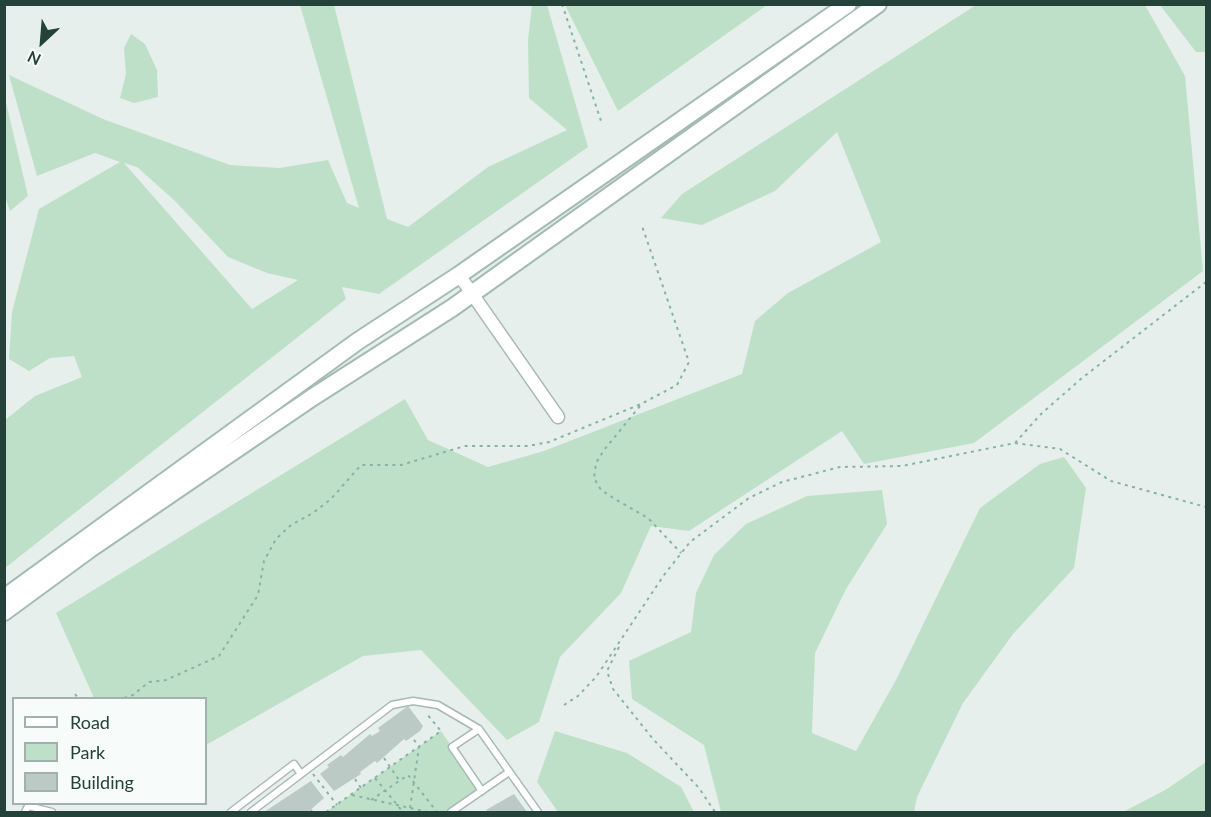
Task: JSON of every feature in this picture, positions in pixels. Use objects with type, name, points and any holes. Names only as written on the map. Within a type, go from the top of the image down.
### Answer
[{"type":"main road","points":[[4,598],[348,348],[459,275],[848,4]]},
{"type":"main road","points":[[4,612],[90,549],[229,454],[472,293],[878,4]]},
{"type":"street","points":[[459,275],[558,417]]},
{"type":"lane","points":[[251,813],[392,705],[416,701],[438,705],[479,729],[538,813]]},
{"type":"lane","points":[[479,729],[452,747],[482,791]]},
{"type":"lane","points":[[231,813],[294,764],[302,774]]},
{"type":"lane","points":[[451,813],[509,772]]},
{"type":"lane","points":[[18,813],[27,809],[52,813]]},
{"type":"path","points":[[562,4],[601,121]]},
{"type":"path","points":[[128,697],[149,682],[162,681],[219,656],[258,595],[266,557],[276,539],[291,525],[313,513],[331,499],[361,465],[401,465],[465,446],[528,446],[549,442],[641,404],[677,385],[689,362],[642,226]]},
{"type":"path","points":[[1015,443],[1041,414],[1082,378],[1206,282]]},
{"type":"path","points":[[641,404],[604,450],[596,463],[594,478],[601,489],[648,518],[681,553]]},
{"type":"path","points":[[564,705],[578,696],[596,677],[690,542],[749,498],[782,482],[840,467],[902,466],[1015,443],[1060,449],[1112,481],[1206,507]]},
{"type":"path","points":[[623,639],[607,671],[613,689],[653,739],[699,788],[715,813]]},
{"type":"path","points":[[326,813],[441,731],[416,701]]},
{"type":"path","points":[[410,808],[419,747],[412,737]]},
{"type":"path","points":[[384,758],[400,781]]},
{"type":"path","points":[[309,768],[337,805]]},
{"type":"path","points":[[371,800],[408,775],[437,813]]},
{"type":"path","points":[[375,778],[403,813]]},
{"type":"path","points":[[354,779],[360,788]]},
{"type":"path","points":[[351,795],[428,813]]},
{"type":"green space","points":[[300,5],[334,5],[387,219],[408,227],[488,167],[567,130],[529,98],[528,40],[532,5],[547,5],[588,147],[379,294],[342,287],[346,299],[5,568],[5,420],[35,396],[82,377],[74,356],[50,358],[29,371],[9,359],[12,312],[39,209],[120,162],[95,153],[37,176],[9,75],[103,119],[230,165],[280,168],[328,160],[347,203],[359,208]],"holes":[[[124,163],[137,167],[174,200],[228,257],[267,273],[298,280],[252,309]]]},
{"type":"green space","points":[[565,5],[767,5],[618,111]]},
{"type":"green space","points":[[976,5],[1145,5],[1185,76],[1203,271],[974,443],[864,464],[842,431],[689,531],[651,526],[621,593],[560,657],[539,722],[507,740],[421,650],[363,656],[207,744],[207,697],[94,697],[56,613],[405,399],[428,440],[488,467],[544,451],[742,374],[755,321],[788,293],[881,242],[837,132],[775,191],[702,225],[661,218],[682,194]]},
{"type":"green space","points":[[1160,5],[1206,5],[1206,52],[1196,52]]},
{"type":"green space","points":[[131,34],[145,44],[157,70],[158,97],[134,103],[120,98],[126,74],[124,48]]},
{"type":"green space","points":[[5,98],[28,196],[10,211],[5,197]]},
{"type":"green space","points":[[1064,457],[1086,488],[1074,568],[1013,634],[963,703],[917,797],[914,812],[721,812],[704,745],[632,699],[629,661],[691,632],[696,593],[714,555],[746,524],[807,496],[882,490],[887,524],[846,589],[815,653],[812,733],[856,751],[896,680],[980,508],[1040,464]]},
{"type":"green space","points":[[441,731],[482,791],[451,812],[326,812]]},
{"type":"green space","points":[[555,731],[627,753],[681,787],[694,812],[558,812],[537,782]]},
{"type":"green space","points":[[1206,762],[1206,812],[1123,812],[1167,789]]},
{"type":"building","points":[[408,706],[423,726],[420,731],[406,741],[404,739],[377,763],[375,761],[360,772],[361,774],[334,791],[320,774],[329,767],[327,765],[341,755],[343,757],[370,734],[372,736],[380,731],[378,728]]},
{"type":"building","points":[[311,781],[324,798],[308,812],[264,812]]},
{"type":"building","points":[[514,794],[527,812],[488,812],[486,810]]}]
